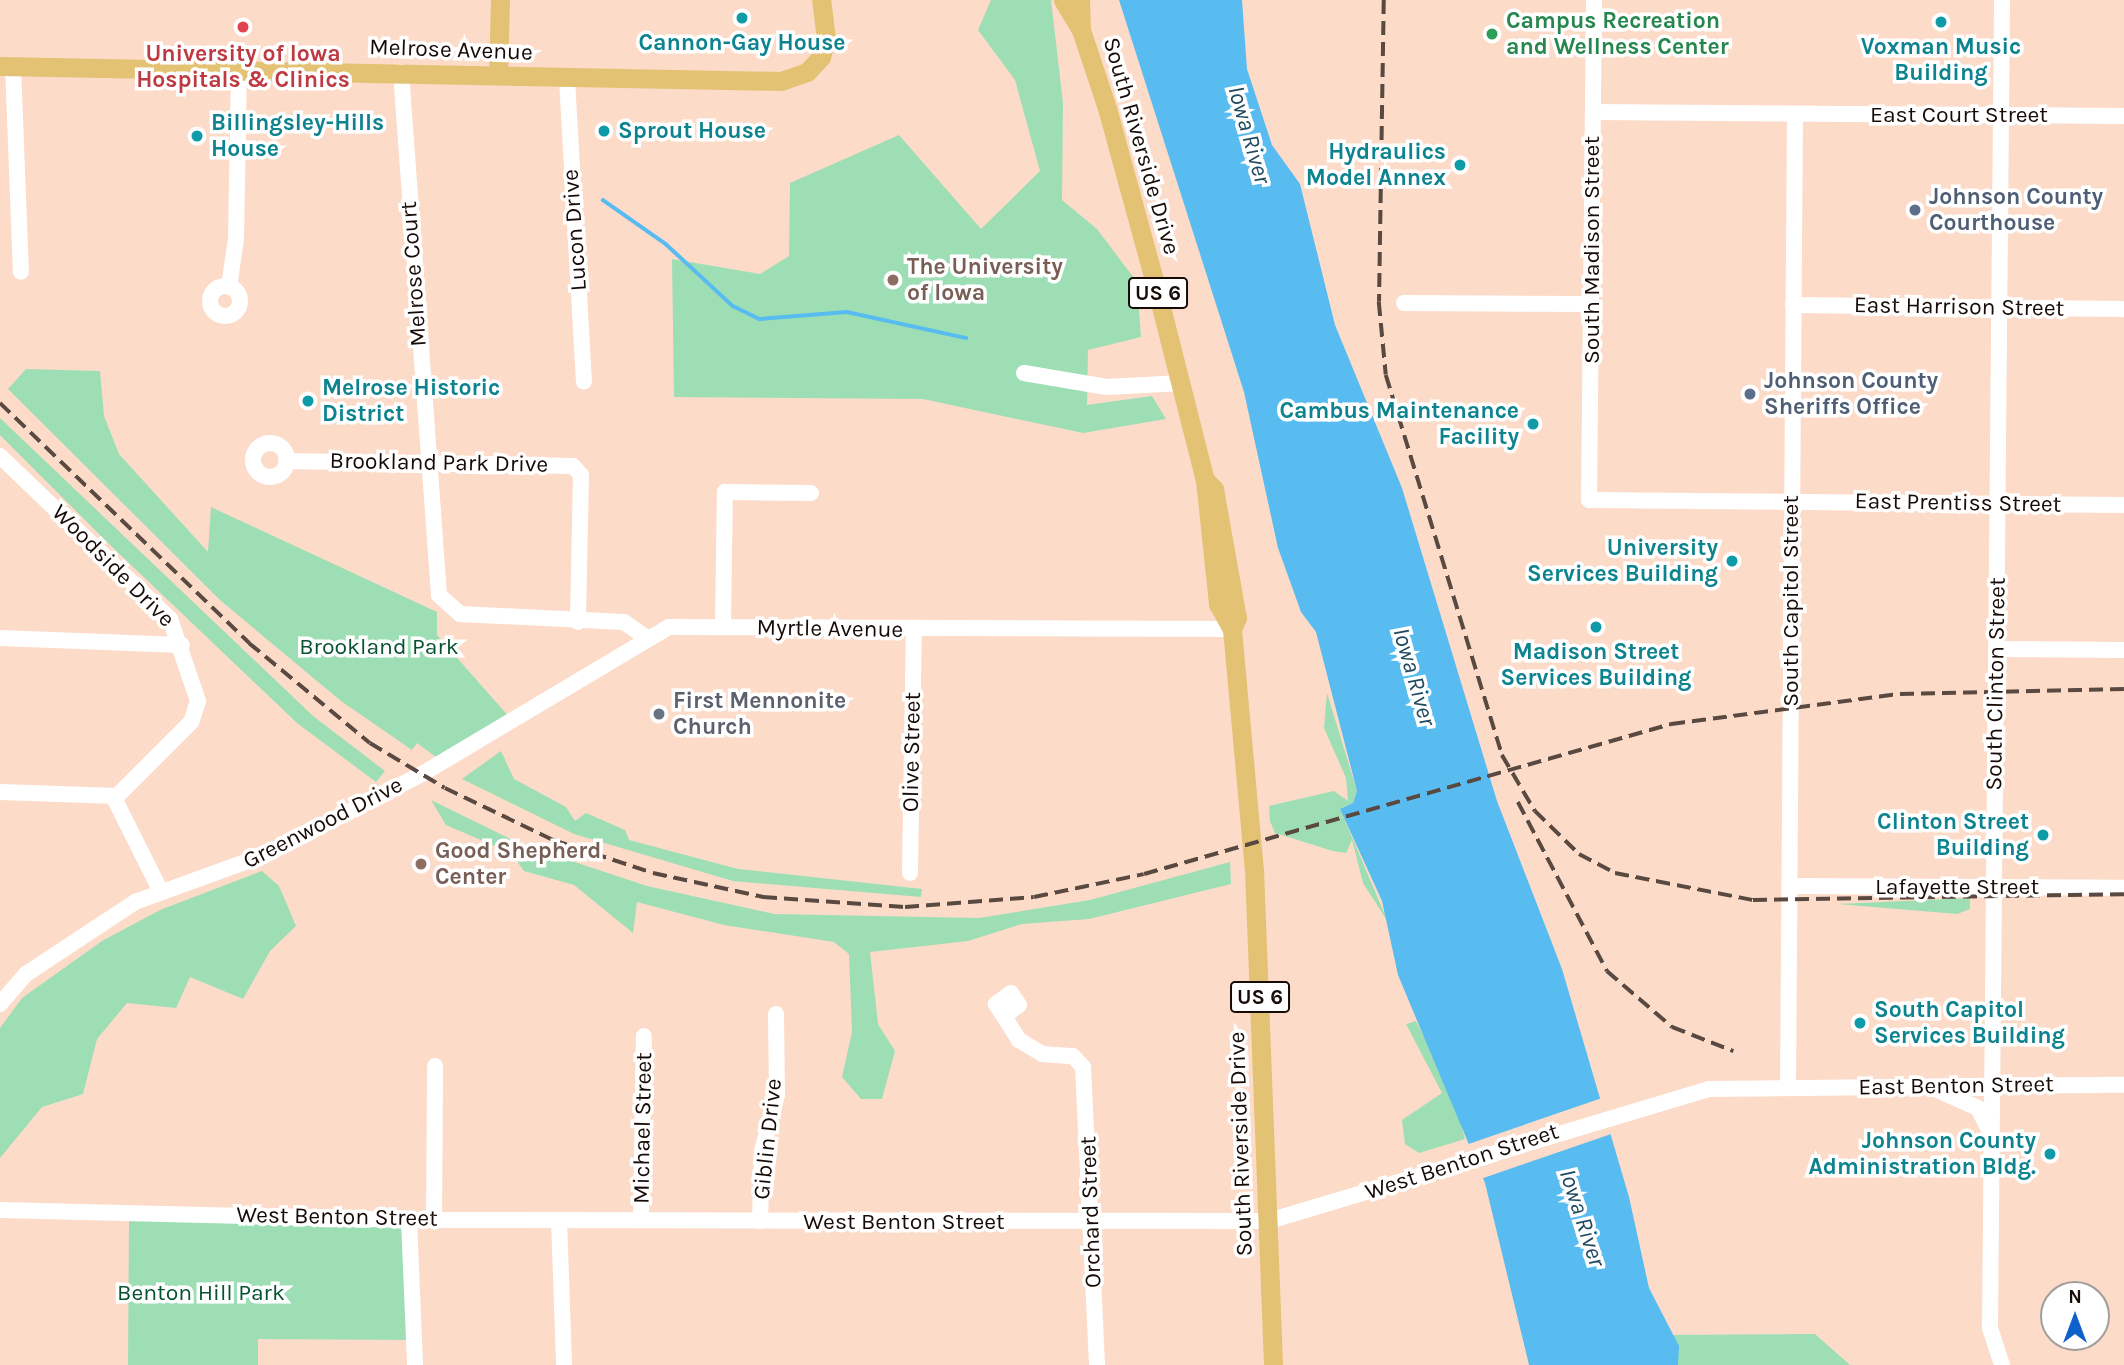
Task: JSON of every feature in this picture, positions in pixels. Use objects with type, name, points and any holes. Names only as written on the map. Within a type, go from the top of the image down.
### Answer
[{"type":"main road","points":[[498,73],[500,0]]},
{"type":"main road","name":"Melrose Avenue","points":[[6,66],[498,73],[567,79],[770,81],[813,68],[826,39],[821,0]]},
{"type":"main road","name":"South Riverside Drive","points":[[1063,0],[1081,30]]},
{"type":"main road","name":"South Riverside Drive","points":[[1080,0],[1081,30],[1182,383],[1205,480],[1218,604],[1232,629],[1250,797],[1273,1365]]},
{"type":"street","name":"South Madison Street","points":[[1590,500],[1594,0]]},
{"type":"street","name":"South Clinton Street","points":[[2002,1365],[1990,1327],[2003,0]]},
{"type":"street","points":[[6,66],[21,272]]},
{"type":"street","points":[[229,287],[236,239],[239,70]]},
{"type":"street","name":"Melrose Court","points":[[401,72],[429,464],[443,601],[460,614],[578,622]]},
{"type":"street","name":"Lucon Drive","points":[[567,79],[584,382]]},
{"type":"street","name":"East Court Street","points":[[1593,111],[2124,117]]},
{"type":"street","name":"South Capitol Street","points":[[1788,1088],[1795,114]]},
{"type":"street","points":[[1404,303],[1591,304]]},
{"type":"street","name":"East Harrison Street","points":[[1793,305],[2124,309]]},
{"type":"street","points":[[1024,373],[1107,387],[1182,383]]},
{"type":"street","name":"Woodside Drive","points":[[0,456],[163,611],[182,645],[198,692],[195,714],[113,796]]},
{"type":"street","name":"Brookland Park Drive","points":[[286,461],[568,464],[578,469],[581,482],[578,622]]},
{"type":"street","points":[[723,627],[725,492],[811,493]]},
{"type":"street","name":"East Prentiss Street","points":[[1590,500],[2124,505]]},
{"type":"street","points":[[578,622],[631,624],[648,639]]},
{"type":"street","name":"Myrtle Avenue","points":[[648,639],[669,627],[914,631],[1232,629]]},
{"type":"street","name":"Olive Street","points":[[910,873],[914,631]]},
{"type":"street","points":[[0,638],[182,645]]},
{"type":"street","name":"Greenwood Drive","points":[[0,1004],[45,960],[160,890],[267,854],[422,774],[648,639]]},
{"type":"street","points":[[1997,649],[2124,650]]},
{"type":"street","points":[[0,792],[113,796],[160,890]]},
{"type":"street","name":"Lafayette Street","points":[[1790,886],[2124,888]]},
{"type":"street","name":"Giblin Drive","points":[[760,1221],[762,1151],[777,1095],[776,1014]]},
{"type":"street","name":"Orchard Street","points":[[1006,1015],[1013,1035],[1033,1051],[1079,1060],[1086,1076],[1097,1365]]},
{"type":"street","name":"Michael Street","points":[[641,1220],[644,1036]]},
{"type":"street","points":[[434,1220],[435,1066]]},
{"type":"street","name":"East Benton Street","points":[[1788,1088],[2124,1085]]},
{"type":"street","name":"West Benton Street","points":[[0,1210],[409,1220],[1091,1224],[1269,1221],[1436,1167],[1665,1099],[1709,1089],[1788,1088]]},
{"type":"street","points":[[1932,1088],[1978,1108],[1993,1140]]},
{"type":"street","points":[[409,1220],[415,1365]]},
{"type":"street","points":[[559,1220],[564,1365]]},
{"type":"green space","points":[[991,0],[1051,0],[1063,103],[1062,200],[1097,229],[1137,282],[1141,337],[1088,350],[1087,405],[1152,396],[1166,419],[1083,433],[923,399],[674,397],[672,259],[760,274],[789,256],[790,183],[899,135],[981,229],[1040,171],[1015,80],[978,30]]},
{"type":"green space","name":"Brookland Park","points":[[26,369],[100,371],[104,416],[119,454],[208,552],[211,507],[437,612],[437,635],[510,718],[436,757],[417,743],[412,750],[341,701],[220,600],[8,389]]},
{"type":"green space","points":[[0,418],[313,716],[385,771],[376,782],[297,723],[107,542],[0,435]]},
{"type":"green space","points":[[1327,693],[1357,791],[1353,803],[1340,809],[1388,922],[1363,883],[1352,840],[1346,853],[1333,851],[1275,833],[1270,821],[1269,806],[1334,791],[1348,801],[1346,778],[1324,728]]},
{"type":"green space","points":[[501,751],[514,779],[566,807],[575,821],[586,813],[625,830],[629,840],[738,869],[922,889],[921,897],[733,881],[574,834],[462,779]]},
{"type":"green space","points":[[431,800],[523,845],[647,886],[774,914],[979,918],[1090,900],[1230,862],[1231,884],[1089,919],[1022,924],[968,941],[870,952],[878,1024],[895,1051],[882,1099],[861,1099],[842,1077],[852,1032],[849,954],[834,942],[724,925],[637,902],[633,933],[574,885],[524,871],[511,853],[446,825]]},
{"type":"green space","points":[[262,871],[279,886],[296,926],[270,951],[243,999],[190,977],[176,1008],[127,1003],[97,1039],[83,1094],[42,1107],[0,1158],[0,1028],[22,998],[102,941],[160,910]]},
{"type":"green space","points":[[1970,898],[1970,909],[1957,914],[1838,904]]},
{"type":"green space","points":[[1416,1021],[1451,1090],[1465,1139],[1419,1153],[1405,1144],[1402,1120],[1442,1093],[1406,1024]]},
{"type":"green space","name":"Benton Hill Park","points":[[129,1219],[410,1226],[414,1340],[258,1339],[258,1365],[128,1365]]},
{"type":"green space","points":[[1815,1334],[1850,1365],[1660,1365],[1660,1335]]},
{"type":"water","name":"Iowa River","points":[[1119,0],[1242,0],[1247,69],[1272,145],[1300,184],[1335,325],[1402,488],[1497,801],[1562,969],[1629,1197],[1649,1288],[1679,1346],[1678,1365],[1529,1365],[1485,1183],[1398,975],[1382,901],[1340,809],[1353,803],[1357,791],[1316,632],[1301,612],[1278,548],[1244,392]]},
{"type":"pier","points":[[1602,1098],[1614,1133],[1477,1180],[1465,1145]]},
{"type":"waterway","points":[[603,200],[666,244],[733,306],[760,319],[847,312],[966,338]]},
{"type":"railway","points":[[1384,0],[1379,302],[1386,375],[1502,755],[1535,811],[1579,854],[1615,873],[1753,900],[2124,894]]},
{"type":"railway","points":[[0,403],[249,643],[370,743],[445,788],[553,840],[653,873],[763,897],[905,907],[1034,897],[1144,874],[1671,724],[1900,694],[2124,689]]},
{"type":"railway","points":[[1518,802],[1607,971],[1672,1027],[1733,1051]]},
{"type":"place","name":"Cannon-Gay House","points":[[742,18]]},
{"type":"place","name":"Voxman Music Building","points":[[1941,22]]},
{"type":"place","name":"University of Iowa Hospitals & Clinics","points":[[243,27]]},
{"type":"place","name":"Campus Recreation and Wellness Center","points":[[1492,34]]},
{"type":"place","name":"Sprout House","points":[[604,131]]},
{"type":"place","name":"Billingsley-Hills House","points":[[197,136]]},
{"type":"place","name":"Hydraulics Model Annex","points":[[1460,165]]},
{"type":"place","name":"Johnson County Courthouse","points":[[1915,210]]},
{"type":"place","name":"The University of Iowa","points":[[893,280]]},
{"type":"place","name":"Johnson County Sheriffs Office","points":[[1750,394]]},
{"type":"place","name":"Melrose Historic District","points":[[308,401]]},
{"type":"place","name":"Cambus Maintenance Facility","points":[[1533,424]]},
{"type":"place","name":"University Services Building","points":[[1732,561]]},
{"type":"place","name":"Madison Street Services Building","points":[[1596,627]]},
{"type":"place","name":"First Mennonite Church","points":[[659,714]]},
{"type":"place","name":"Clinton Street Building","points":[[2043,835]]},
{"type":"place","name":"Good Shepherd Center","points":[[421,864]]},
{"type":"place","name":"South Capitol Services Building","points":[[1860,1023]]},
{"type":"place","name":"Johnson County Administration Bldg.","points":[[2050,1154]]}]
